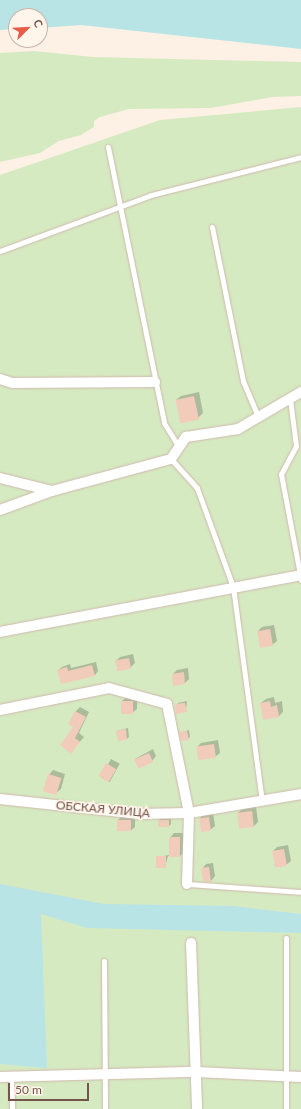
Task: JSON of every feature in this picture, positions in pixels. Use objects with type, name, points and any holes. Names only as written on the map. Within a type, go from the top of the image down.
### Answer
[{"type":"street","points":[[0,379],[12,383],[155,382]]},
{"type":"street","points":[[0,510],[52,491],[171,459],[186,437],[238,429],[301,392]]},
{"type":"street","points":[[0,478],[52,491]]},
{"type":"street","points":[[0,632],[233,587],[301,577]]},
{"type":"street","points":[[0,710],[108,688],[167,704],[189,813],[187,884]]},
{"type":"street","name":"ОБСКАЯ УЛИЦА","points":[[0,799],[137,814],[189,813],[301,794]]},
{"type":"street","points":[[191,943],[197,1109]]},
{"type":"street","points":[[0,1077],[196,1072],[301,1077]]},
{"type":"lane","points":[[108,147],[164,423],[179,447]]},
{"type":"lane","points":[[0,251],[151,196],[301,157]]},
{"type":"lane","points":[[212,227],[243,381],[258,417]]},
{"type":"lane","points":[[290,399],[296,446],[281,474],[301,577]]},
{"type":"lane","points":[[171,459],[197,488],[233,587],[262,801]]},
{"type":"lane","points":[[187,884],[301,892]]},
{"type":"lane","points":[[286,938],[286,1109]]},
{"type":"lane","points":[[104,961],[105,1109]]},
{"type":"lane","points":[[12,1077],[12,1109]]},
{"type":"green space","points":[[34,51],[93,57],[301,62],[301,96],[273,97],[211,108],[129,109],[100,117],[94,121],[94,127],[81,135],[59,141],[40,153],[0,162],[0,53]]},
{"type":"green space","points":[[301,107],[301,1109],[0,1109],[0,175],[160,120]]},
{"type":"water","points":[[0,0],[301,0],[301,49],[81,25],[48,27],[48,8],[8,8],[8,30],[0,30]]},
{"type":"water","points":[[0,884],[104,904],[233,906],[301,914],[301,933],[87,928],[41,914],[47,1068],[0,1064]]},
{"type":"building","points":[[194,396],[199,419],[180,423],[175,400]]},
{"type":"building","points":[[270,629],[273,646],[260,648],[257,631]]},
{"type":"building","points":[[129,658],[131,669],[117,671],[115,660]]},
{"type":"building","points":[[92,665],[95,676],[61,684],[57,670],[67,667],[68,671]]},
{"type":"building","points":[[184,672],[185,684],[173,686],[172,674]]},
{"type":"building","points":[[121,701],[133,701],[133,714],[121,714]]},
{"type":"building","points":[[270,701],[271,707],[277,705],[279,717],[263,720],[260,703]]},
{"type":"building","points":[[185,703],[187,712],[176,714],[175,704]]},
{"type":"building","points":[[75,711],[86,717],[75,738],[80,742],[71,754],[60,745],[73,727],[68,724]]},
{"type":"building","points":[[126,729],[127,740],[118,741],[116,731]]},
{"type":"building","points":[[187,731],[189,740],[181,741],[179,732]]},
{"type":"building","points":[[214,744],[216,758],[198,760],[196,747]]},
{"type":"building","points":[[149,753],[153,762],[138,769],[134,760]]},
{"type":"building","points":[[106,763],[116,769],[109,782],[98,776]]},
{"type":"building","points":[[48,774],[61,778],[56,795],[43,791]]},
{"type":"building","points":[[252,811],[254,827],[239,829],[237,813]]},
{"type":"building","points":[[209,817],[211,831],[201,832],[199,818]]},
{"type":"building","points":[[117,820],[131,820],[131,831],[117,831]]},
{"type":"building","points":[[158,820],[169,820],[169,827],[158,827]]},
{"type":"building","points":[[169,837],[180,837],[180,857],[169,857]]},
{"type":"building","points":[[284,849],[287,866],[275,868],[272,851]]},
{"type":"building","points":[[156,856],[166,856],[166,868],[156,868]]},
{"type":"building","points":[[209,867],[211,882],[203,881],[201,868]]}]
